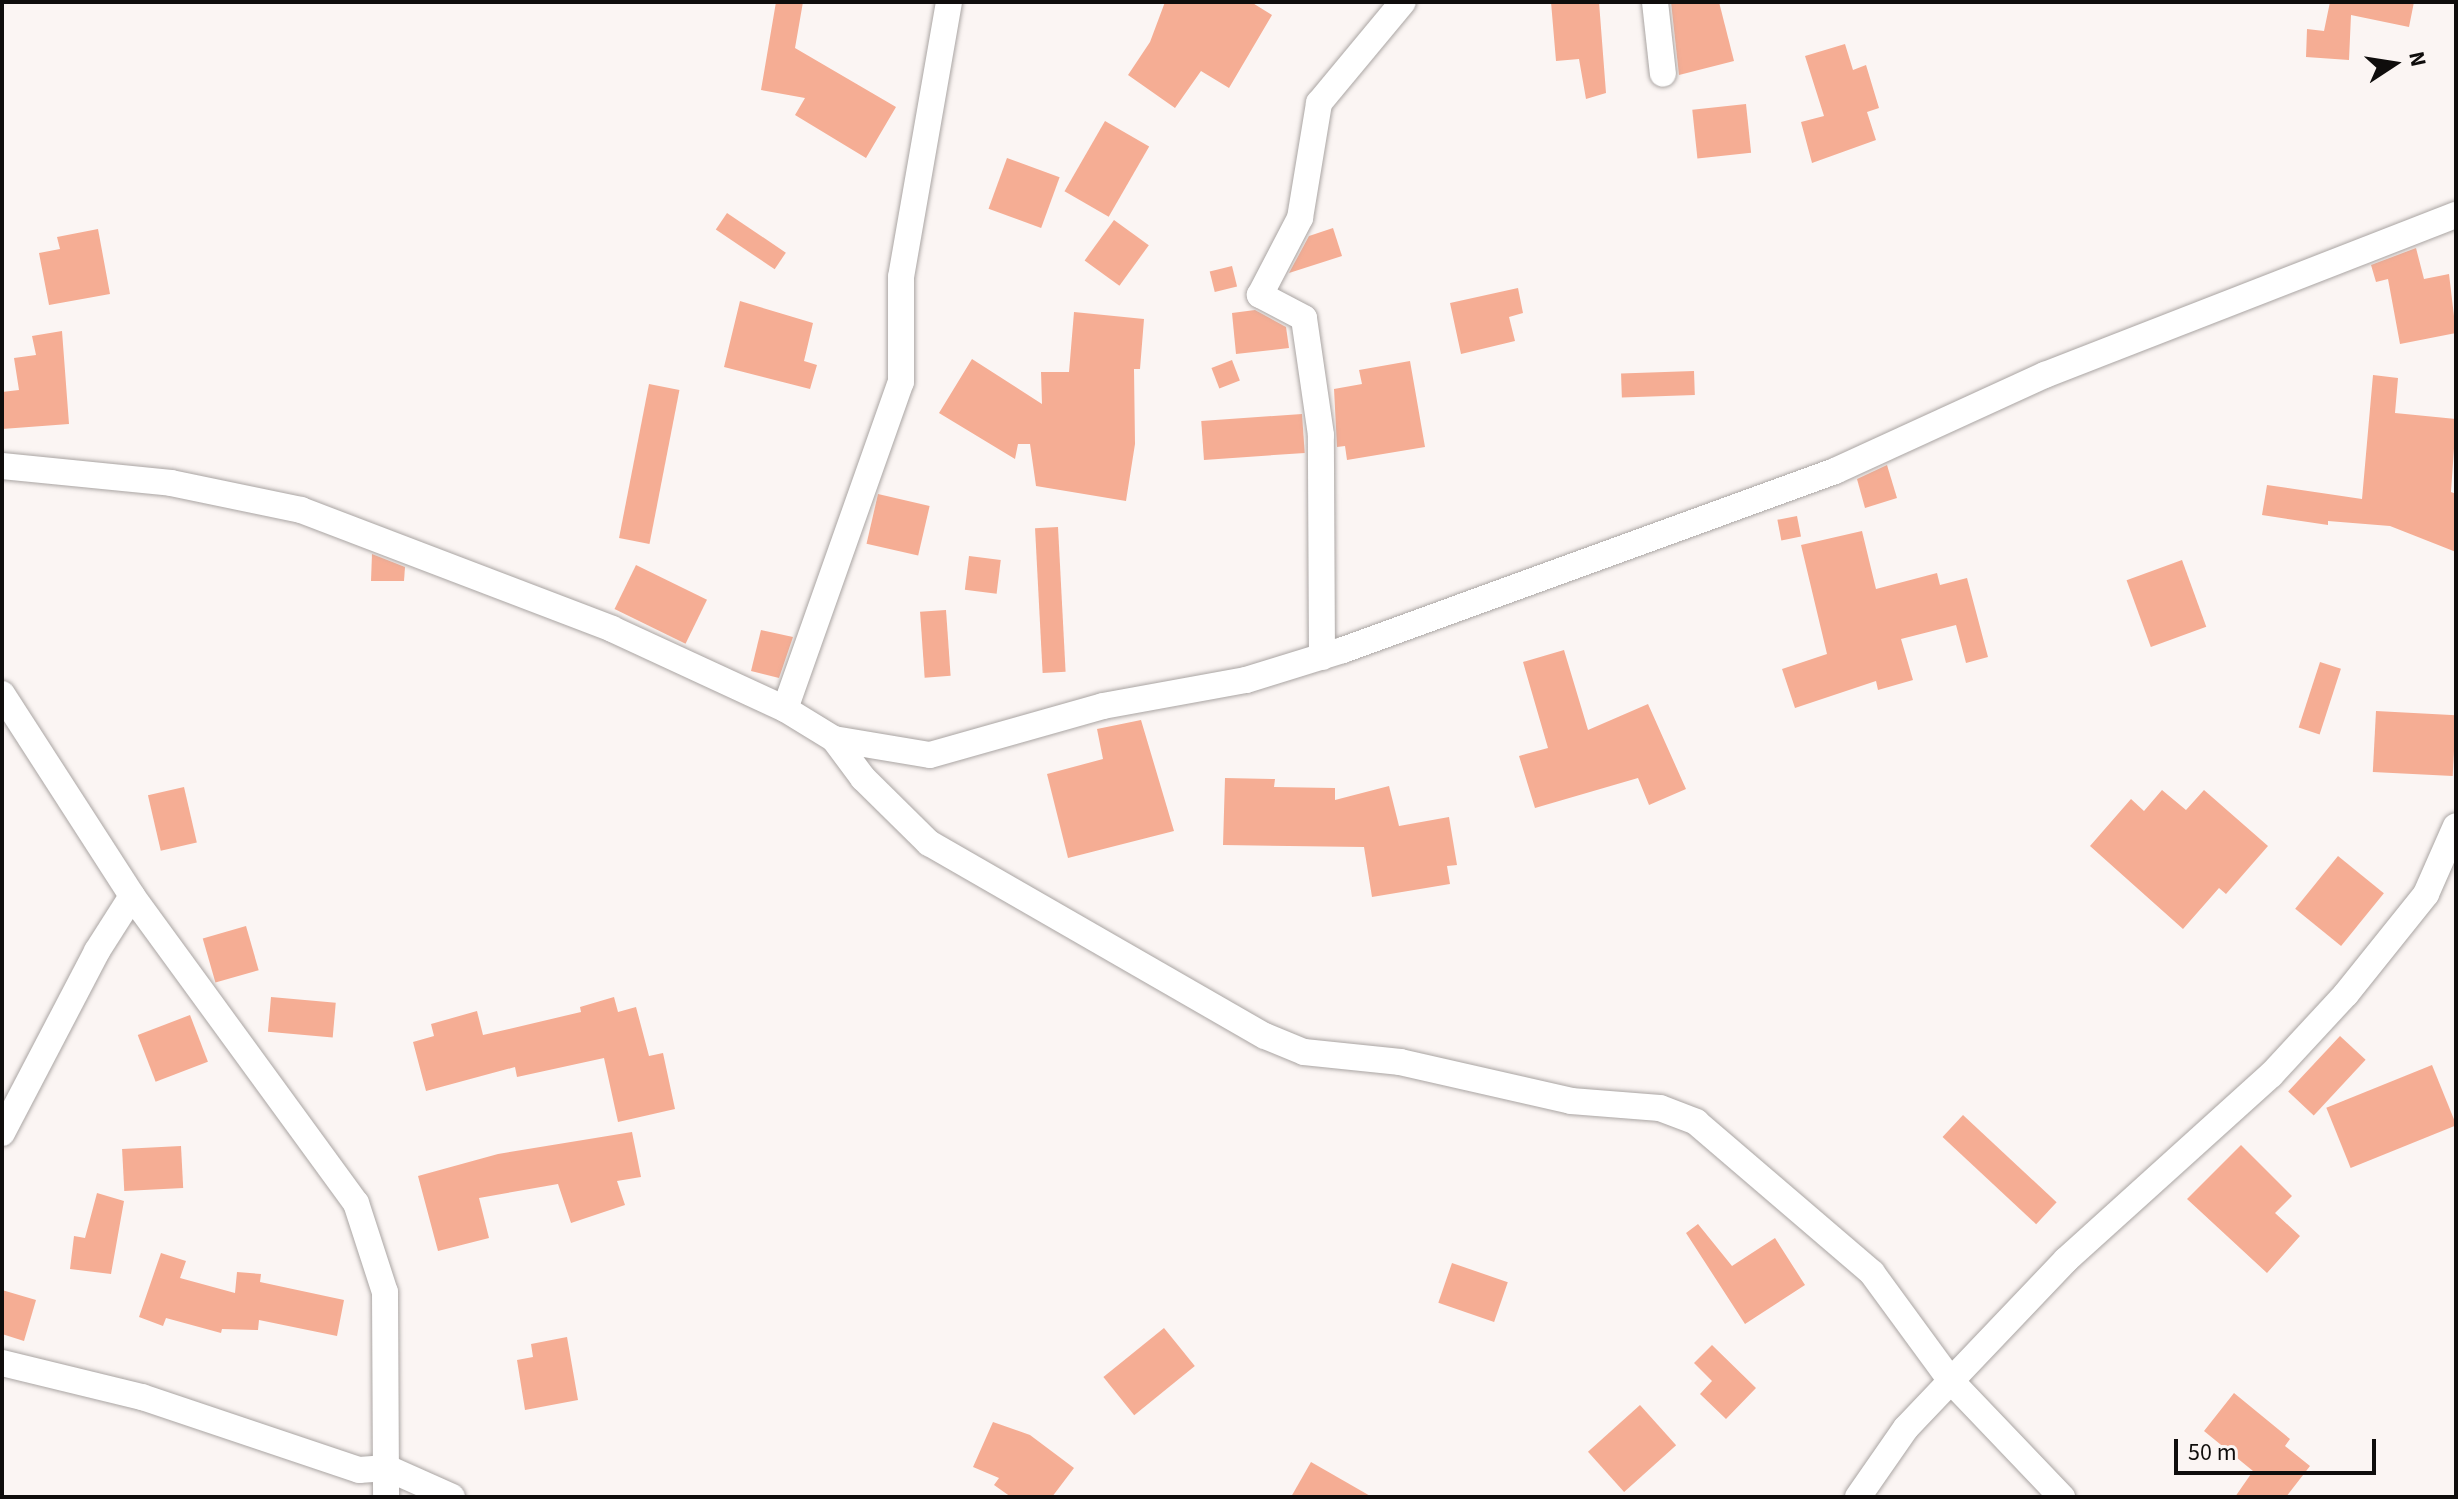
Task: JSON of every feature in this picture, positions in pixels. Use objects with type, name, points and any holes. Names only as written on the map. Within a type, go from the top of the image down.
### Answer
[{"type":"street","points":[[785,709],[901,382],[901,277],[949,2]]},
{"type":"street","points":[[1322,657],[1321,435],[1304,318],[1260,295],[1300,218],[1319,103],[1403,2]]},
{"type":"street","points":[[1655,2],[1663,74]]},
{"type":"street","points":[[834,739],[930,755],[1103,706],[1246,680],[1322,657],[1835,471],[2045,375],[2456,215]]},
{"type":"street","points":[[2,466],[171,483],[301,510],[612,629],[785,709],[834,739],[885,802],[929,843],[1265,1036],[1304,1052],[1400,1062],[1571,1101],[1660,1108],[1696,1122],[1872,1273],[1951,1381],[2062,1497]]},
{"type":"street","points":[[2,694],[132,896],[356,1203],[385,1292],[386,1497]]},
{"type":"street","points":[[1858,1497],[1906,1428],[2066,1260],[2271,1075],[2346,994],[2426,894],[2456,826]]},
{"type":"street","points":[[2,1133],[97,951],[132,896]]},
{"type":"street","points":[[2,1363],[142,1397],[359,1470],[387,1468],[452,1497]]},
{"type":"building","points":[[776,2],[803,2],[795,48],[896,107],[866,158],[795,115],[805,98],[761,90]]},
{"type":"building","points":[[1165,2],[1251,2],[1272,15],[1229,88],[1201,71],[1175,108],[1128,75],[1150,42]]},
{"type":"building","points":[[1551,2],[1599,2],[1606,93],[1586,99],[1579,59],[1556,61]]},
{"type":"building","points":[[1671,2],[1719,2],[1734,61],[1679,75]]},
{"type":"building","points":[[2330,2],[2414,2],[2409,27],[2351,15],[2349,60],[2306,57],[2307,29],[2324,31]]},
{"type":"building","points":[[1845,44],[1853,70],[1866,65],[1879,108],[1867,112],[1876,140],[1812,163],[1801,122],[1824,116],[1805,56]]},
{"type":"building","points":[[1746,104],[1751,153],[1697,158],[1692,110]]},
{"type":"building","points":[[1105,121],[1149,146],[1109,217],[1064,191]]},
{"type":"building","points":[[1007,158],[1060,177],[1041,228],[989,209]]},
{"type":"building","points":[[727,213],[786,253],[775,269],[716,230]]},
{"type":"building","points":[[1114,220],[1149,245],[1119,286],[1085,260]]},
{"type":"building","points":[[1333,228],[1342,256],[1289,273],[1309,236]]},
{"type":"building","points":[[98,229],[110,294],[49,305],[39,253],[60,249],[57,237]]},
{"type":"building","points":[[2416,248],[2424,279],[2449,274],[2456,333],[2400,344],[2388,279],[2376,282],[2371,265]]},
{"type":"building","points":[[1232,266],[1237,286],[1215,292],[1210,272]]},
{"type":"building","points":[[1518,288],[1523,313],[1509,317],[1515,341],[1461,354],[1450,303]]},
{"type":"building","points":[[740,301],[813,323],[804,361],[817,365],[810,389],[724,367]]},
{"type":"building","points":[[1255,310],[1286,327],[1289,348],[1236,354],[1232,313]]},
{"type":"building","points":[[1074,312],[1144,319],[1140,369],[1134,369],[1135,444],[1126,501],[1036,486],[1030,444],[1018,444],[1015,459],[939,413],[972,359],[1042,404],[1041,372],[1069,372]]},
{"type":"building","points":[[62,331],[69,424],[2,429],[2,392],[19,390],[14,358],[36,355],[32,336]]},
{"type":"building","points":[[1232,360],[1240,381],[1219,388],[1211,368]]},
{"type":"building","points":[[1410,361],[1425,447],[1347,460],[1345,446],[1337,447],[1334,389],[1362,384],[1359,370]]},
{"type":"building","points":[[1694,371],[1695,395],[1622,398],[1621,374]]},
{"type":"building","points":[[2373,375],[2398,378],[2395,413],[2456,419],[2451,492],[2456,494],[2456,552],[2390,526],[2328,521],[2328,525],[2262,515],[2267,485],[2362,499]]},
{"type":"building","points":[[649,384],[679,390],[649,544],[619,538]]},
{"type":"building","points":[[1302,414],[1305,453],[1204,460],[1201,421]]},
{"type":"building","points":[[1887,465],[1897,498],[1865,508],[1857,479]]},
{"type":"building","points":[[878,494],[930,506],[918,556],[867,544]]},
{"type":"building","points":[[1797,516],[1801,537],[1781,540],[1777,520]]},
{"type":"building","points":[[1058,527],[1066,672],[1043,673],[1035,528]]},
{"type":"building","points":[[1862,531],[1876,589],[1937,573],[1940,585],[1967,578],[1988,657],[1966,663],[1956,625],[1901,639],[1913,680],[1878,690],[1876,681],[1795,708],[1782,669],[1827,654],[1801,545]]},
{"type":"building","points":[[372,554],[405,567],[404,581],[371,581]]},
{"type":"building","points":[[969,556],[1001,560],[997,594],[965,590]]},
{"type":"building","points":[[2182,560],[2206,627],[2151,647],[2127,580]]},
{"type":"building","points":[[636,565],[707,600],[686,644],[615,609]]},
{"type":"building","points":[[946,610],[951,676],[925,678],[920,612]]},
{"type":"building","points":[[761,630],[793,637],[779,678],[751,671]]},
{"type":"building","points":[[1564,650],[1588,730],[1648,704],[1686,789],[1649,805],[1638,778],[1535,808],[1519,756],[1548,748],[1523,662]]},
{"type":"building","points":[[2320,662],[2341,669],[2320,734],[2299,728]]},
{"type":"building","points":[[2376,711],[2456,715],[2453,776],[2373,772]]},
{"type":"building","points":[[1141,720],[1174,831],[1068,858],[1047,774],[1103,759],[1097,729]]},
{"type":"building","points":[[1225,778],[1275,779],[1274,787],[1335,788],[1335,800],[1389,786],[1399,826],[1449,817],[1457,865],[1447,866],[1450,884],[1372,897],[1364,847],[1223,845]]},
{"type":"building","points":[[184,787],[197,843],[161,851],[148,795]]},
{"type":"building","points":[[2162,790],[2186,810],[2204,790],[2268,846],[2226,894],[2219,888],[2183,929],[2090,846],[2131,799],[2144,811]]},
{"type":"building","points":[[2338,856],[2384,893],[2341,946],[2295,909]]},
{"type":"building","points":[[246,926],[259,970],[215,983],[203,938]]},
{"type":"building","points":[[271,997],[336,1003],[333,1038],[268,1032]]},
{"type":"building","points":[[614,997],[618,1012],[636,1007],[649,1056],[663,1053],[675,1109],[618,1122],[604,1058],[517,1077],[515,1067],[426,1091],[413,1042],[434,1036],[431,1024],[477,1011],[483,1035],[581,1012],[580,1007]]},
{"type":"building","points":[[190,1015],[208,1062],[156,1082],[138,1035]]},
{"type":"building","points":[[2340,1036],[2366,1060],[2314,1115],[2288,1092]]},
{"type":"building","points":[[2432,1065],[2456,1125],[2351,1168],[2326,1108]]},
{"type":"building","points":[[1963,1115],[2057,1202],[2036,1224],[1943,1137]]},
{"type":"building","points":[[632,1132],[641,1177],[617,1181],[625,1205],[571,1223],[558,1184],[479,1198],[489,1238],[438,1251],[418,1176],[498,1154]]},
{"type":"building","points":[[2241,1145],[2292,1196],[2275,1213],[2300,1236],[2267,1273],[2187,1199]]},
{"type":"building","points":[[181,1146],[183,1188],[124,1191],[122,1149]]},
{"type":"building","points":[[97,1193],[124,1201],[111,1274],[70,1269],[74,1236],[85,1238]]},
{"type":"building","points":[[1698,1224],[1732,1266],[1775,1238],[1805,1285],[1745,1324],[1686,1233]]},
{"type":"building","points":[[161,1253],[186,1261],[180,1278],[235,1293],[237,1272],[261,1274],[260,1282],[344,1300],[337,1336],[259,1320],[258,1330],[222,1329],[221,1333],[166,1318],[163,1326],[139,1317]]},
{"type":"building","points":[[1452,1263],[1508,1282],[1494,1322],[1438,1303]]},
{"type":"building","points":[[2,1290],[36,1300],[24,1341],[2,1334]]},
{"type":"building","points":[[1164,1328],[1195,1366],[1134,1415],[1103,1377]]},
{"type":"building","points":[[567,1337],[578,1400],[525,1410],[517,1360],[533,1357],[531,1344]]},
{"type":"building","points":[[1712,1345],[1756,1388],[1726,1419],[1700,1394],[1712,1381],[1694,1363]]},
{"type":"building","points":[[2234,1393],[2290,1439],[2285,1446],[2310,1466],[2286,1497],[2235,1497],[2253,1471],[2204,1431]]},
{"type":"building","points":[[1640,1405],[1676,1445],[1624,1492],[1588,1452]]},
{"type":"building","points":[[993,1422],[1030,1435],[1074,1468],[1052,1497],[1011,1497],[994,1485],[999,1478],[973,1467]]},
{"type":"building","points":[[1311,1462],[1372,1497],[1291,1497]]}]
